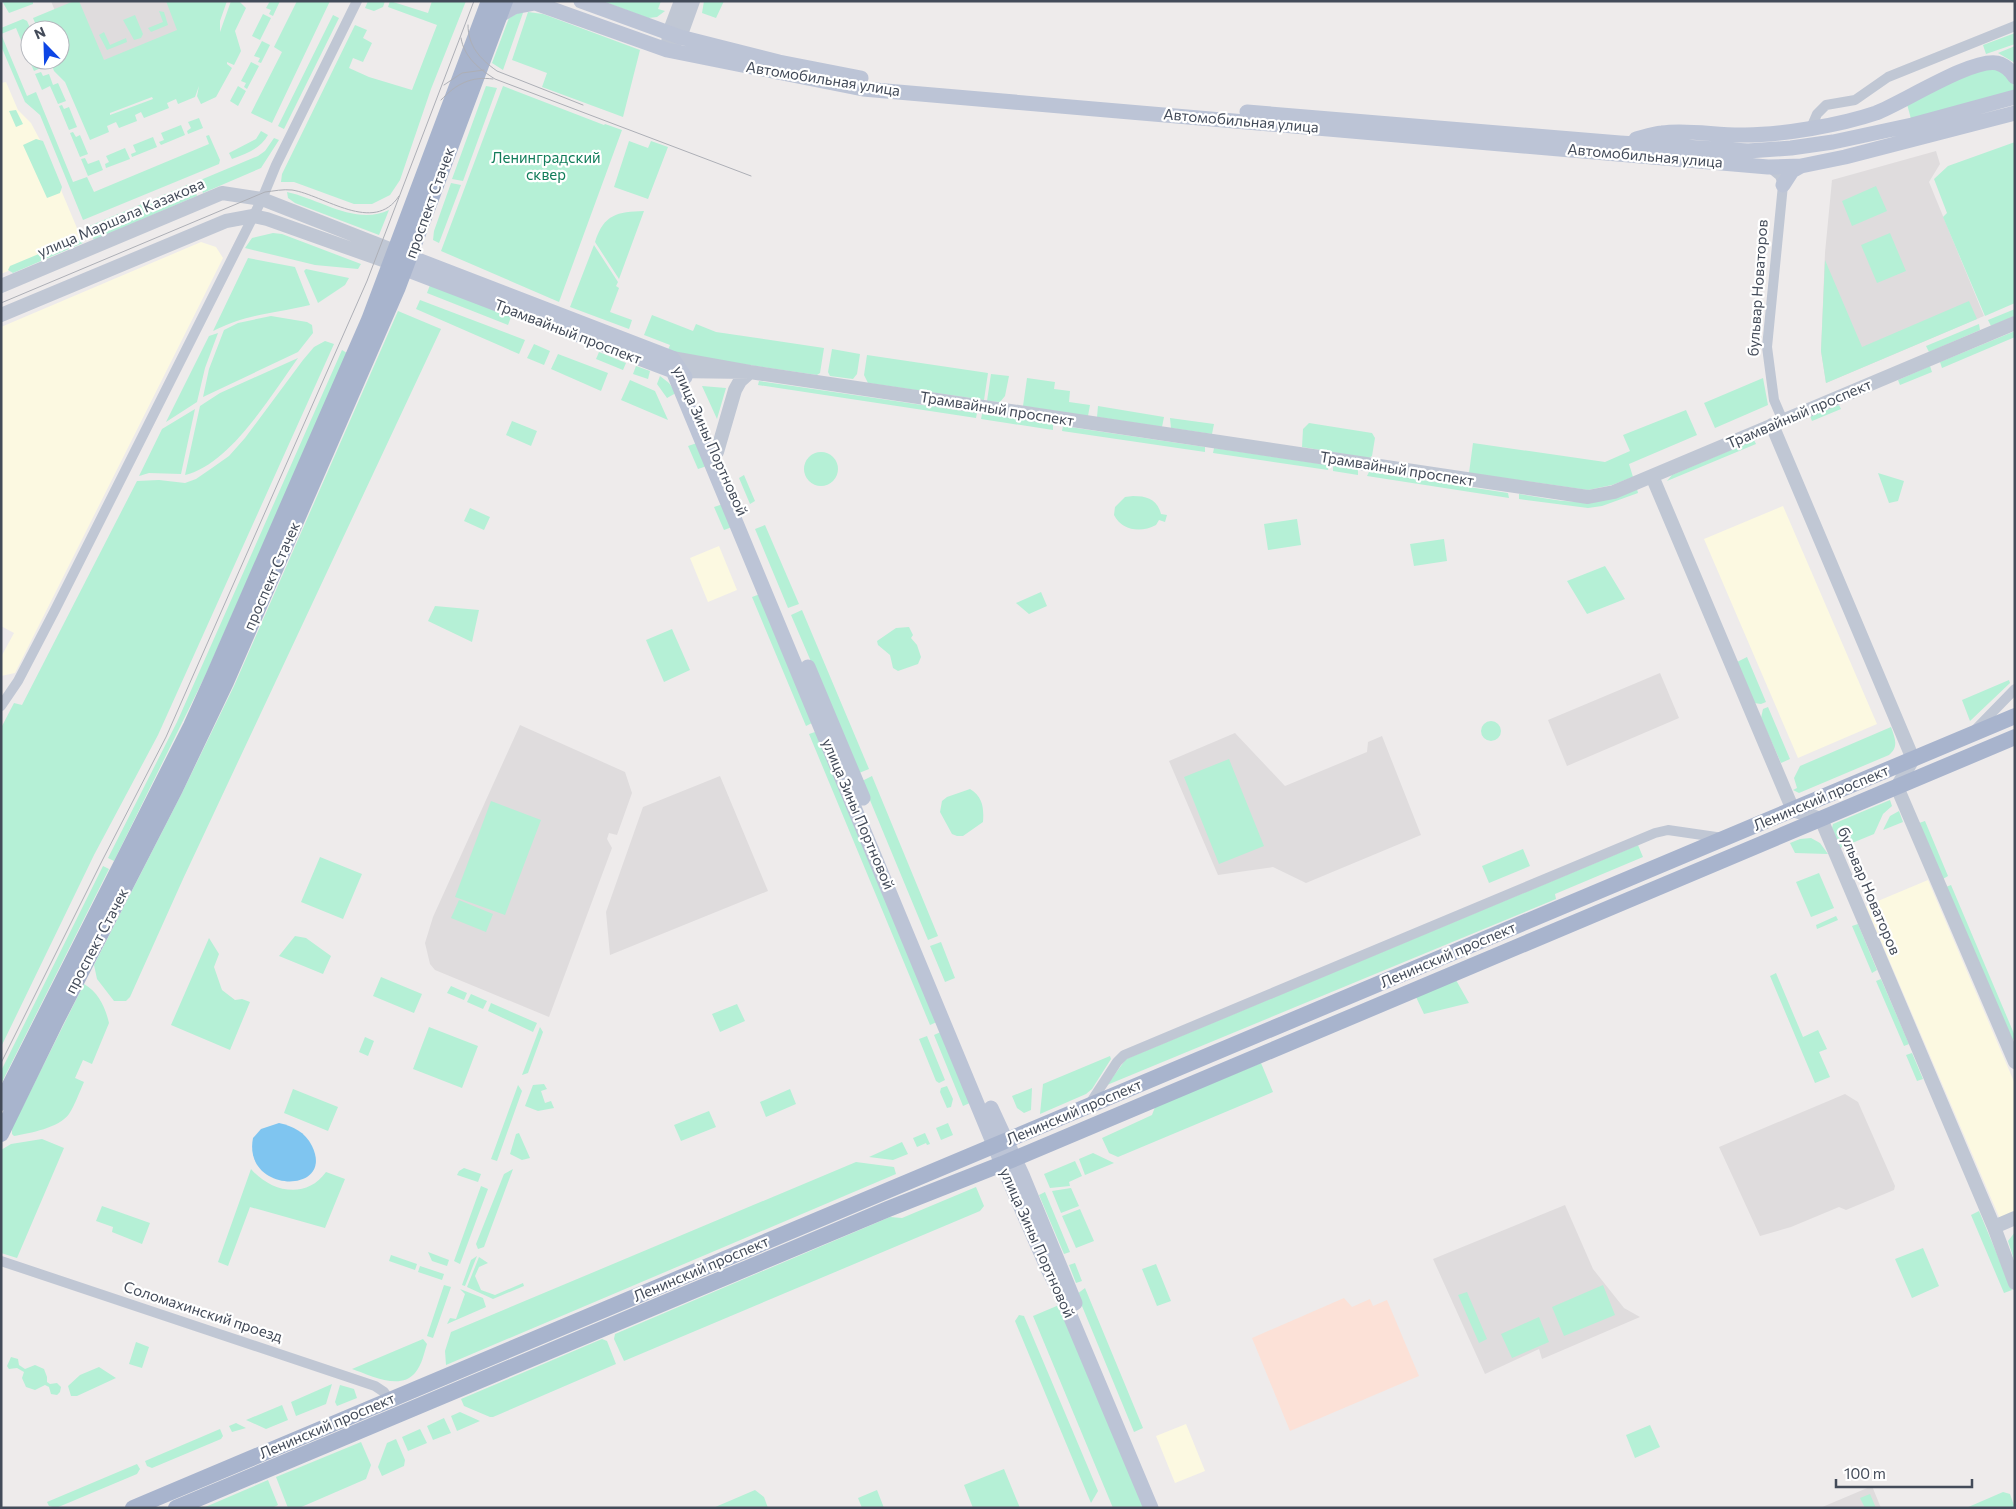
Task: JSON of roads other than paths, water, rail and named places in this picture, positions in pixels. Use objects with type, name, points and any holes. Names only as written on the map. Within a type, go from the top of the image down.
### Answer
[{"type":"main road","name":"проспект Стачек","points":[[1,1103],[191,726],[369,320],[400,260],[489,1]]},
{"type":"main road","name":"Автомобильная улица","points":[[580,1],[674,35],[780,62],[870,80],[1620,143],[1748,151],[1791,148],[1833,142],[1912,125],[2015,97]]},
{"type":"main road","name":"Автомобильная улица","points":[[503,8],[535,3],[668,50],[863,89],[1768,167],[1800,166],[1909,143],[1991,121]]},
{"type":"main road","name":"проспект Стачек","points":[[1,1134],[56,1021],[204,732],[503,8]]},
{"type":"main road","points":[[1620,143],[1663,132],[1747,135],[1811,128],[1882,110],[1970,67],[1984,63],[1997,63],[2006,67],[2015,77]]},
{"type":"main road","points":[[1991,121],[2015,106]]},
{"type":"main road","points":[[1991,121],[2015,113]]},
{"type":"main road","points":[[1782,185],[1792,171],[1800,166]]},
{"type":"main road","name":"Трамвайный проспект","points":[[400,260],[676,367]]},
{"type":"main road","name":"улица Зины Портновой","points":[[676,367],[717,452],[1001,1143]]},
{"type":"main road","name":"улица Зины Портновой","points":[[676,367],[1001,1143],[1160,1508]]},
{"type":"main road","name":"Ленинский проспект","points":[[133,1508],[2015,716]]},
{"type":"main road","name":"Ленинский проспект","points":[[176,1508],[878,1213],[1009,1161],[2015,738]]},
{"type":"main road","points":[[1889,769],[1896,787]]},
{"type":"main road","points":[[1814,801],[1821,819]]},
{"type":"main road","name":"улица Зины Портновой","points":[[1009,1161],[1048,1269],[1061,1294],[1151,1508]]},
{"type":"street","points":[[1,706],[18,681],[55,610],[262,199],[276,165],[357,1]]},
{"type":"street","points":[[674,35],[681,1]]},
{"type":"street","points":[[668,50],[674,35],[694,1]]},
{"type":"street","points":[[1811,128],[1820,109],[1854,100],[1888,77],[2015,26]]},
{"type":"street","points":[[1831,123],[1830,112],[1832,105]]},
{"type":"street","points":[[1768,167],[1780,176],[1782,185]]},
{"type":"street","name":"бульвар Новаторов","points":[[1782,185],[1767,347],[1778,423],[1913,759]]},
{"type":"street","name":"улица Маршала Казакова","points":[[1,286],[222,193],[262,199],[400,260]]},
{"type":"street","points":[[1,315],[226,221],[253,216],[400,260]]},
{"type":"street","name":"Трамвайный проспект","points":[[676,367],[750,372],[1577,496],[1600,495],[1652,476],[2015,323]]},
{"type":"street","points":[[717,452],[735,390],[740,381],[750,372]]},
{"type":"street","points":[[1652,476],[1793,810]]},
{"type":"street","points":[[1970,735],[2015,689]]},
{"type":"street","points":[[1913,759],[1896,787],[2015,1062]]},
{"type":"street","name":"бульвар Новаторов","points":[[1793,810],[1821,819],[1994,1227],[2015,1283]]},
{"type":"street","points":[[1089,1106],[1116,1062],[1124,1055],[1224,1012],[1655,833],[1668,830],[1726,838]]},
{"type":"street","points":[[1994,1227],[2015,1218]]},
{"type":"street","name":"Соломахинский проезд","points":[[1,1261],[375,1386],[384,1392],[389,1400]]},
{"type":"water","points":[[279,1123],[298,1130],[312,1146],[316,1162],[311,1173],[301,1180],[287,1181],[273,1178],[261,1170],[253,1156],[253,1138],[261,1129]]},
{"type":"tram line","points":[[1,1063],[166,737],[367,281],[474,1]]},
{"type":"tram line","points":[[468,25],[470,39],[476,51],[485,62],[497,71],[583,105]]},
{"type":"tram line","points":[[461,38],[465,51],[473,62],[495,79],[751,176]]},
{"type":"tram line","points":[[444,85],[462,73],[484,70]]},
{"type":"tram line","points":[[441,100],[464,82],[485,78],[493,79]]},
{"type":"tram line","points":[[1,303],[265,192],[292,190],[305,193],[348,210],[363,213],[376,212],[389,207],[399,196]]},
{"type":"park label","name":"Ленинградский сквер","points":[[546,166]]}]
